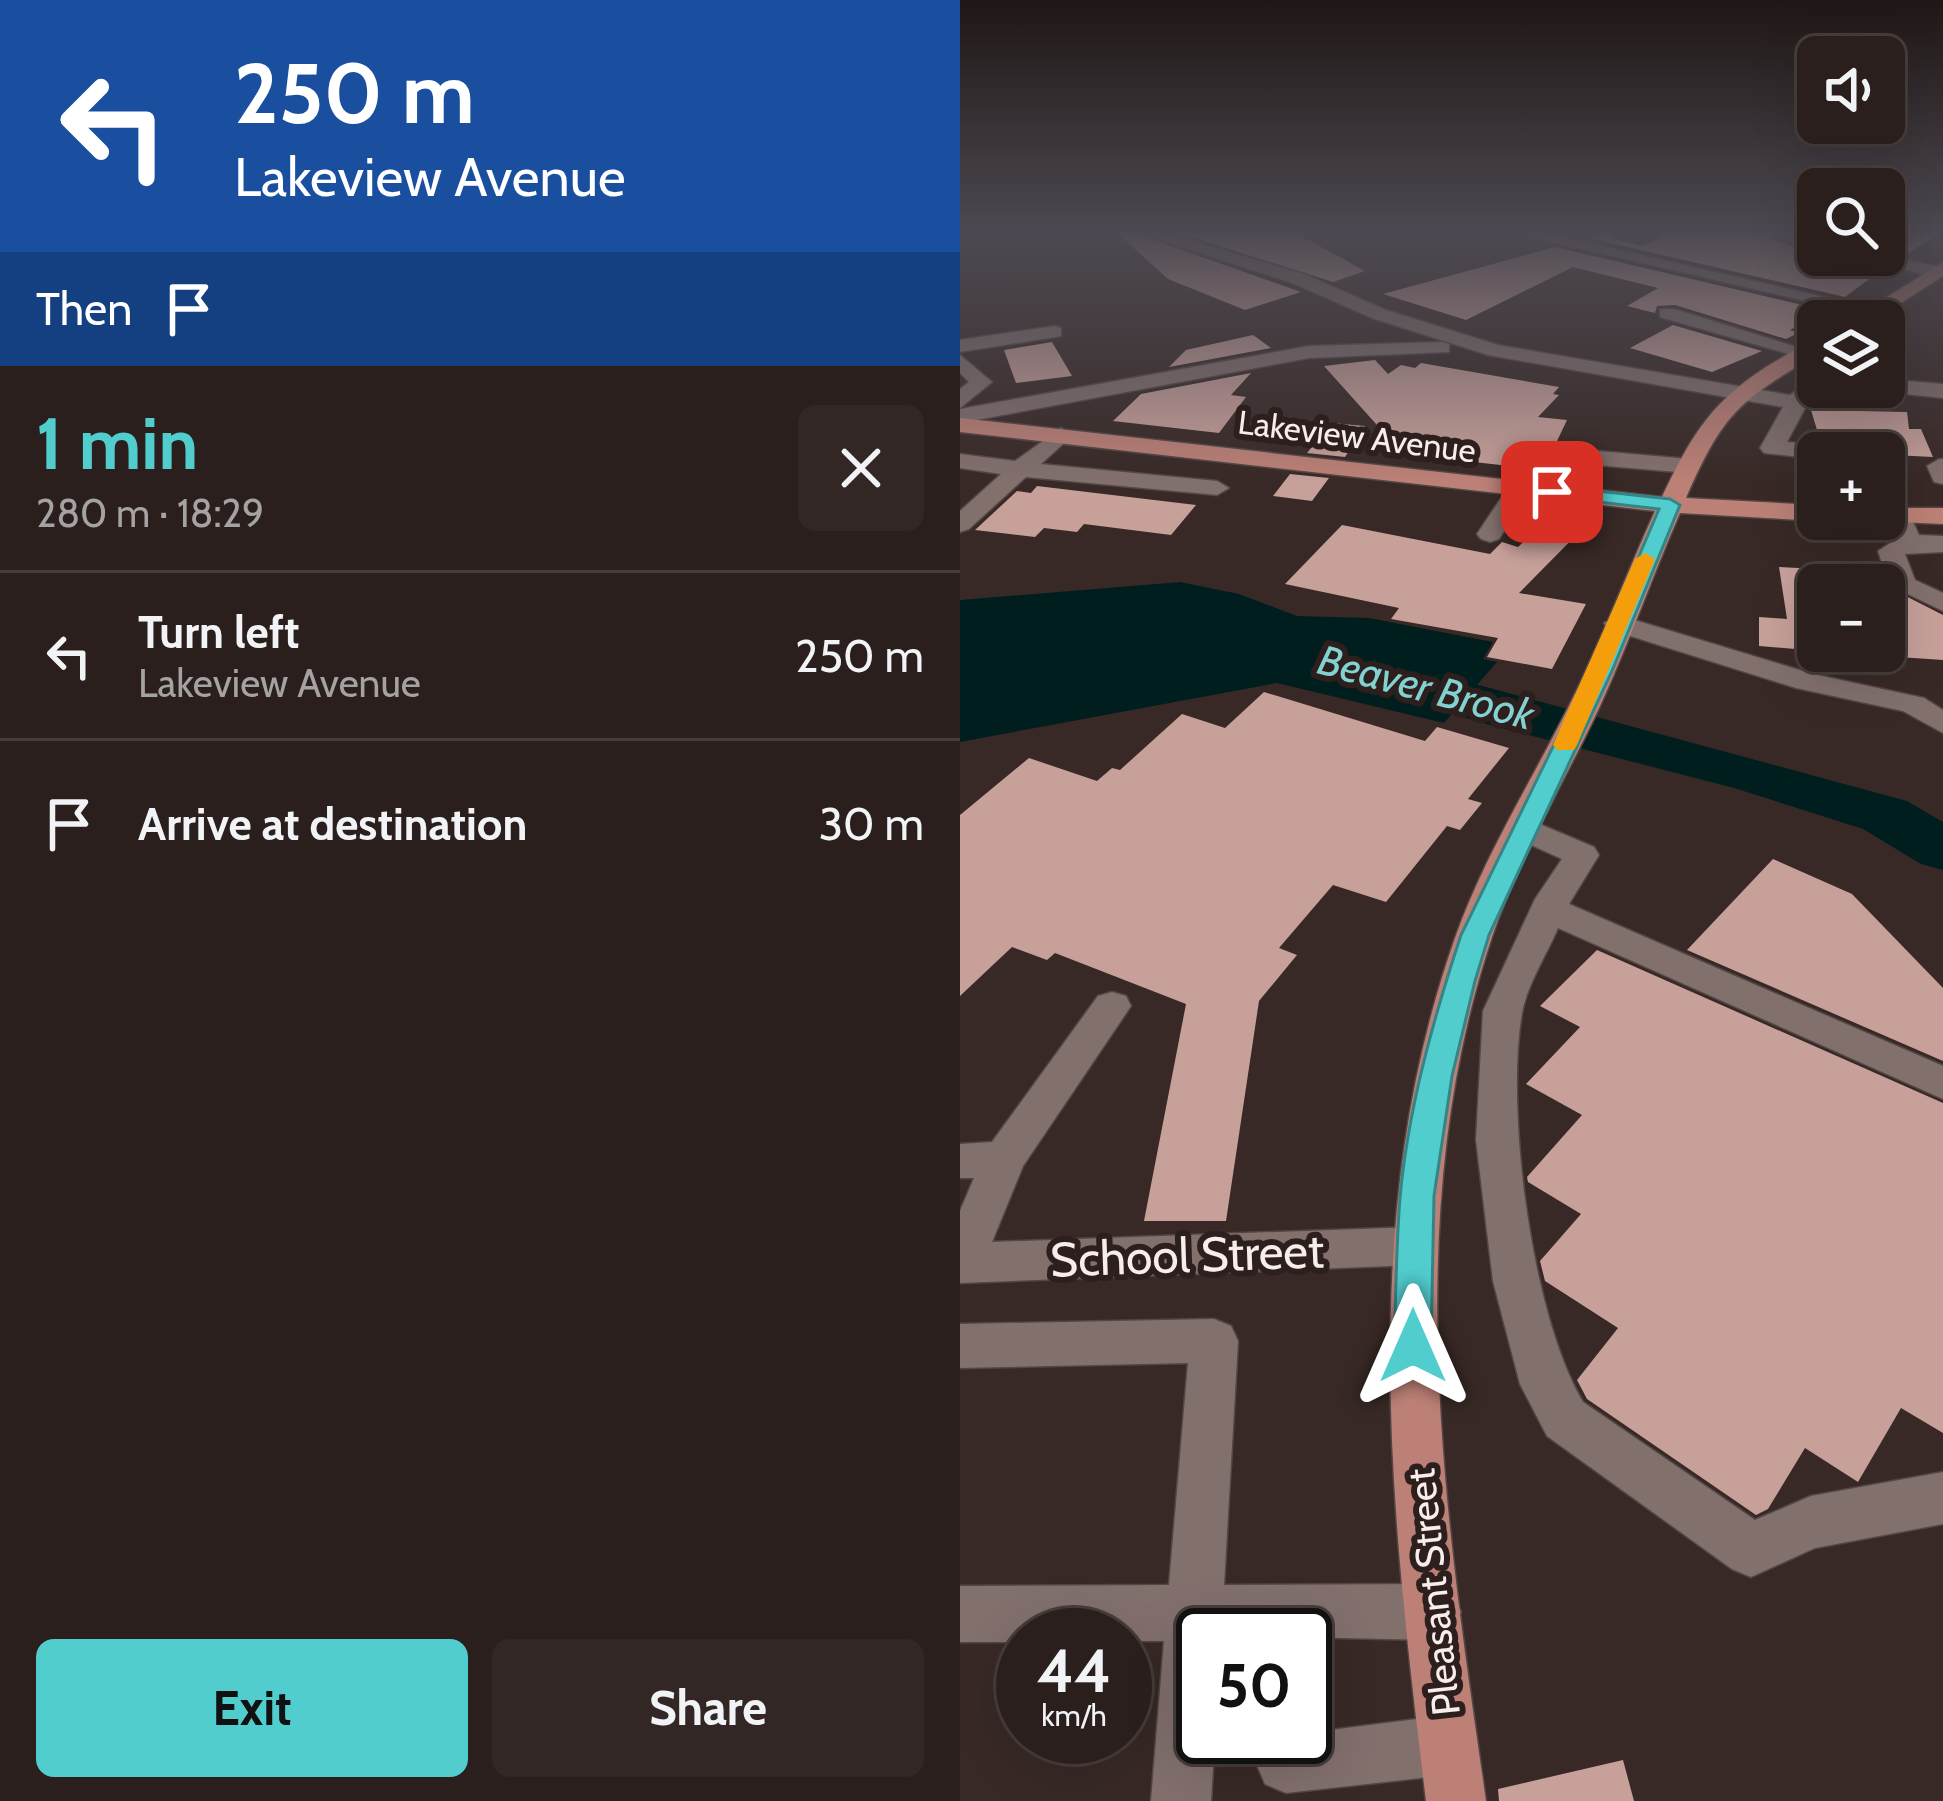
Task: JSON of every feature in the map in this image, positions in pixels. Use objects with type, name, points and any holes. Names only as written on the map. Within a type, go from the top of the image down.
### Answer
[{"type":"main road","name":"Pleasant Street","points":[[1452,1773],[1413,1384],[1415,1246],[1424,1147],[1448,1026],[1475,935],[1601,671],[1618,623],[1707,428],[1739,394],[1797,358]]},
{"type":"main road","name":"Lakeview Avenue","points":[[960,420],[1670,505],[1797,512]]},
{"type":"main road","points":[[1905,519],[1942,526]]},
{"type":"street","points":[[1309,352],[1351,336],[1355,315]]},
{"type":"street","points":[[1387,315],[1495,351]]},
{"type":"street","points":[[1675,315],[1797,345]]},
{"type":"street","points":[[960,346],[1054,332]]},
{"type":"street","points":[[960,420],[1309,352],[1399,346],[1495,351],[1797,403],[1772,448],[1797,450]]},
{"type":"street","points":[[960,361],[981,382],[960,401]]},
{"type":"street","points":[[1765,376],[1797,378]]},
{"type":"street","points":[[1905,388],[1943,391]]},
{"type":"street","points":[[960,524],[1061,435]]},
{"type":"street","points":[[1119,478],[1153,446]]},
{"type":"street","points":[[1552,492],[1576,456],[1689,466]]},
{"type":"street","points":[[960,460],[1217,488]]},
{"type":"street","points":[[1943,466],[1939,466],[1943,477]]},
{"type":"street","points":[[1490,534],[1520,488]]},
{"type":"street","points":[[1942,526],[1891,551],[1904,585],[1943,603]]},
{"type":"street","points":[[1905,537],[1909,543]]},
{"type":"street","points":[[1618,623],[1807,682],[1928,706],[1943,724]]},
{"type":"street","points":[[1523,828],[1582,855],[1548,909],[1503,1011],[1498,1140],[1516,1281],[1545,1384],[1565,1419],[1751,1550],[1811,1522],[1943,1498]]},
{"type":"street","points":[[1548,909],[1943,1083]]},
{"type":"street","points":[[961,1263],[1004,1159],[1112,1006]]},
{"type":"street","points":[[960,1160],[1004,1159]]},
{"type":"street","name":"School Street","points":[[961,1263],[1415,1246]]},
{"type":"street","points":[[960,1346],[1214,1341],[1196,1608]]},
{"type":"street","points":[[960,1614],[1176,1612]]},
{"type":"street","points":[[1332,1612],[1433,1612]]},
{"type":"street","points":[[1181,1801],[1184,1764]]},
{"type":"street","points":[[1303,1764],[1452,1773]]},
{"type":"water","points":[[1180,582],[1239,594],[1297,616],[1369,618],[1493,642],[1483,659],[1497,662],[1444,723],[1277,683],[960,742],[960,600]]},
{"type":"building","points":[[1708,315],[1797,315],[1797,326],[1790,330],[1797,334],[1786,339]]},
{"type":"building","points":[[1673,325],[1762,351],[1712,372],[1630,348]]},
{"type":"building","points":[[1253,335],[1271,348],[1169,367],[1186,350]]},
{"type":"building","points":[[1052,342],[1072,376],[1016,383],[1004,350]]},
{"type":"building","points":[[1375,360],[1388,374],[1401,365],[1415,368],[1421,363],[1559,387],[1553,394],[1559,395],[1538,417],[1567,420],[1540,477],[1506,473],[1509,466],[1403,454],[1324,366]]},
{"type":"building","points":[[1251,373],[1231,395],[1246,397],[1219,433],[1113,421],[1141,394]]},
{"type":"building","points":[[1811,410],[1907,412],[1909,429],[1921,429],[1933,457],[1905,456],[1905,432],[1818,432]]},
{"type":"building","points":[[1331,423],[1365,426],[1345,457],[1307,453]]},
{"type":"building","points":[[1290,474],[1329,478],[1312,501],[1273,496]]},
{"type":"building","points":[[1037,486],[1196,505],[1171,535],[1084,524],[1077,532],[1044,528],[1035,537],[975,530],[1017,491],[1031,493]]},
{"type":"building","points":[[1559,507],[1595,516],[1519,593],[1586,604],[1552,669],[1487,657],[1498,638],[1391,619],[1399,608],[1285,584],[1342,525],[1490,554],[1502,542],[1518,547]]},
{"type":"building","points":[[1779,567],[1797,568],[1797,649],[1759,646],[1759,617],[1787,619]]},
{"type":"building","points":[[1905,596],[1943,615],[1943,660],[1905,657]]},
{"type":"building","points":[[1264,692],[1425,741],[1437,727],[1509,748],[1468,799],[1482,803],[1460,830],[1447,826],[1386,902],[1333,885],[1279,948],[1297,955],[1259,1001],[1226,1221],[1144,1221],[1186,1004],[1055,953],[1047,960],[1012,947],[960,996],[960,815],[1029,758],[1097,781],[1112,768],[1120,770],[1182,714],[1225,728]]},
{"type":"building","points":[[1773,859],[1852,894],[1943,988],[1943,1061],[1687,950]]},
{"type":"building","points":[[1597,950],[1943,1103],[1943,1433],[1901,1408],[1858,1482],[1805,1448],[1768,1509],[1756,1515],[1587,1399],[1577,1380],[1618,1328],[1545,1281],[1540,1261],[1581,1214],[1527,1177],[1582,1115],[1526,1084],[1580,1027],[1540,1006]]},
{"type":"building","points":[[1623,1760],[1634,1801],[1499,1801],[1498,1789]]},
{"type":"waterway","name":"Beaver Brook","points":[[1379,674],[1510,713],[1755,775],[1885,815],[1943,850]]},
{"type":"slow traffic","points":[[1565,745],[1601,671],[1645,559]]},
{"type":"route","points":[[1413,1346],[1417,1196],[1436,1076],[1475,935],[1601,671],[1670,505],[1552,492]]}]
